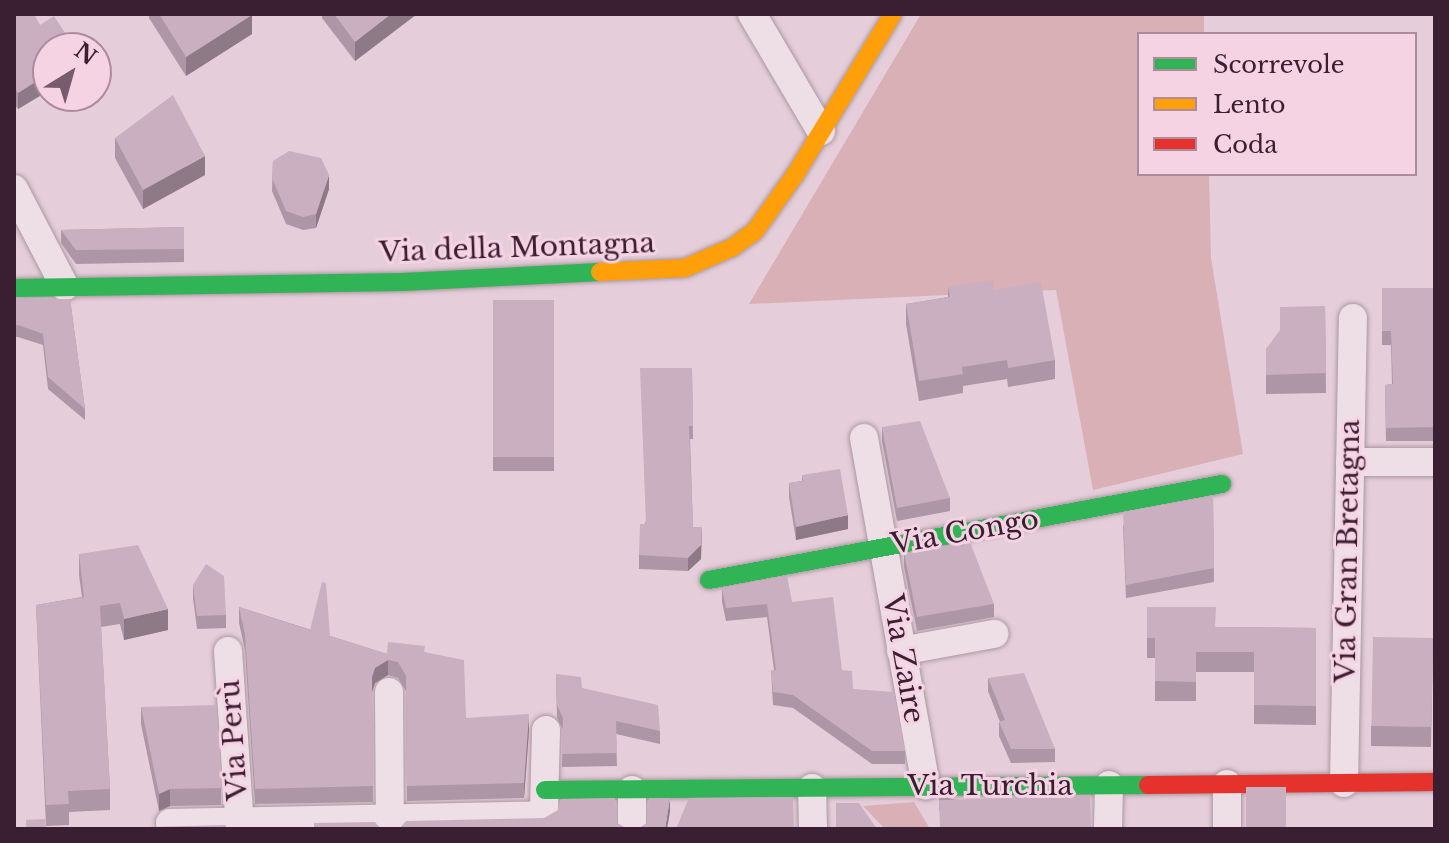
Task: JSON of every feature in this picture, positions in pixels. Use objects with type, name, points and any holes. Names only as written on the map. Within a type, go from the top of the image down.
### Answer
[{"type":"street","points":[[752,14],[821,131]]},
{"type":"street","name":"Via della Montagna","points":[[14,288],[403,282],[685,268],[733,247],[755,231],[893,14]]},
{"type":"street","points":[[14,189],[65,287]]},
{"type":"street","name":"Via Gran Bretagna","points":[[1344,783],[1353,318]]},
{"type":"street","name":"Via Zaire","points":[[864,438],[926,786]]},
{"type":"street","points":[[1350,462],[1435,462]]},
{"type":"street","name":"Via Congo","points":[[709,580],[1222,484]]},
{"type":"street","points":[[901,651],[994,634]]},
{"type":"street","name":"Via Perù","points":[[228,651],[240,825]]},
{"type":"street","points":[[389,692],[390,824]]},
{"type":"street","points":[[544,811],[546,730]]},
{"type":"street","name":"Via Turchia","points":[[170,823],[390,824],[544,811],[632,790],[1435,782]]},
{"type":"street","points":[[1227,784],[1227,829]]},
{"type":"street","points":[[1108,829],[1109,785]]},
{"type":"street","points":[[812,788],[813,829]]},
{"type":"street","points":[[632,790],[632,829]]},
{"type":"shaded area","points":[[921,14],[1204,14],[1204,32],[1137,32],[1137,176],[1209,176],[1211,258],[1243,454],[1093,490],[1056,290],[749,304]]},
{"type":"shaded area","points":[[914,802],[930,829],[885,829],[863,806]]},
{"type":"building","points":[[14,14],[34,14],[40,25],[54,16],[64,32],[32,32],[32,84],[18,93],[14,87]]},
{"type":"building","points":[[159,14],[251,14],[252,15],[186,57]]},
{"type":"building","points":[[334,14],[391,14],[355,42]]},
{"type":"building","points":[[173,95],[205,156],[143,190],[115,138]]},
{"type":"building","points":[[289,151],[321,158],[329,175],[316,214],[303,217],[286,211],[272,178],[273,161]]},
{"type":"building","points":[[184,227],[184,249],[76,250],[61,230]]},
{"type":"building","points":[[993,280],[994,290],[1041,282],[1055,360],[1008,368],[1007,360],[962,367],[963,374],[919,381],[906,304],[950,297],[948,287]]},
{"type":"building","points":[[1382,288],[1435,288],[1435,427],[1386,428],[1385,385],[1393,384],[1391,331],[1382,331]]},
{"type":"building","points":[[14,299],[70,299],[85,409],[48,377],[43,334],[14,325]]},
{"type":"building","points":[[493,300],[554,300],[554,457],[493,457]]},
{"type":"building","points":[[1325,306],[1326,373],[1266,375],[1266,349],[1280,330],[1280,307]]},
{"type":"building","points":[[640,368],[692,368],[693,426],[689,426],[693,527],[702,527],[701,545],[688,558],[639,555],[640,524],[646,524]]},
{"type":"building","points":[[920,421],[950,498],[897,508],[882,427]]},
{"type":"building","points":[[840,469],[848,515],[796,527],[789,483],[803,481],[802,475]]},
{"type":"building","points":[[1213,496],[1214,568],[1126,585],[1123,512]]},
{"type":"building","points":[[970,542],[994,604],[917,617],[904,553]]},
{"type":"building","points":[[138,545],[168,609],[124,619],[120,603],[100,606],[110,789],[68,791],[69,804],[46,805],[36,605],[84,597],[79,554]]},
{"type":"building","points":[[206,564],[224,576],[226,615],[197,616],[193,585]]},
{"type":"building","points":[[787,576],[792,602],[833,597],[842,670],[852,671],[853,689],[894,692],[905,751],[872,751],[793,695],[773,692],[771,670],[776,670],[767,604],[726,608],[722,589]]},
{"type":"building","points":[[322,582],[326,583],[330,636],[387,654],[388,642],[425,646],[424,652],[464,660],[466,718],[529,714],[524,783],[407,786],[406,676],[398,662],[388,660],[375,668],[372,677],[373,786],[255,789],[245,635],[239,607],[310,630]]},
{"type":"building","points":[[1147,607],[1216,607],[1215,627],[1316,628],[1316,706],[1254,705],[1254,652],[1196,652],[1196,682],[1155,681],[1155,638],[1147,638]]},
{"type":"building","points":[[1373,637],[1433,638],[1431,727],[1371,726]]},
{"type":"building","points":[[1024,673],[1055,749],[1011,749],[999,722],[1005,720],[988,678]]},
{"type":"building","points":[[556,674],[581,677],[582,688],[658,705],[660,731],[616,721],[617,753],[562,754],[563,718],[557,705]]},
{"type":"building","points":[[216,705],[221,788],[170,789],[159,794],[141,707]]},
{"type":"building","points":[[1246,787],[1286,787],[1286,829],[1246,829]]},
{"type":"building","points":[[1090,795],[1091,829],[940,829],[939,800]]},
{"type":"building","points":[[793,797],[794,829],[676,829],[689,798]]},
{"type":"building","points":[[615,798],[617,823],[628,829],[399,829],[406,821],[544,818],[558,810],[561,799]]},
{"type":"building","points":[[649,798],[670,798],[665,829],[637,829],[647,823]]},
{"type":"building","points":[[836,803],[859,803],[877,829],[836,829]]},
{"type":"building","points":[[45,819],[46,829],[26,829],[26,820]]},
{"type":"building","points":[[375,822],[381,829],[314,829],[314,823]]},
{"type":"building","points":[[226,825],[226,829],[147,829],[147,827]]},
{"type":"traffic: fast","points":[[14,288],[403,282],[600,272]]},
{"type":"traffic: fast","points":[[709,580],[1222,484]]},
{"type":"traffic: fast","points":[[545,790],[1148,785]]},
{"type":"traffic: slow","points":[[600,272],[685,268],[733,247],[755,231],[795,175],[893,14]]},
{"type":"traffic: jam","points":[[1148,785],[1435,782]]}]
